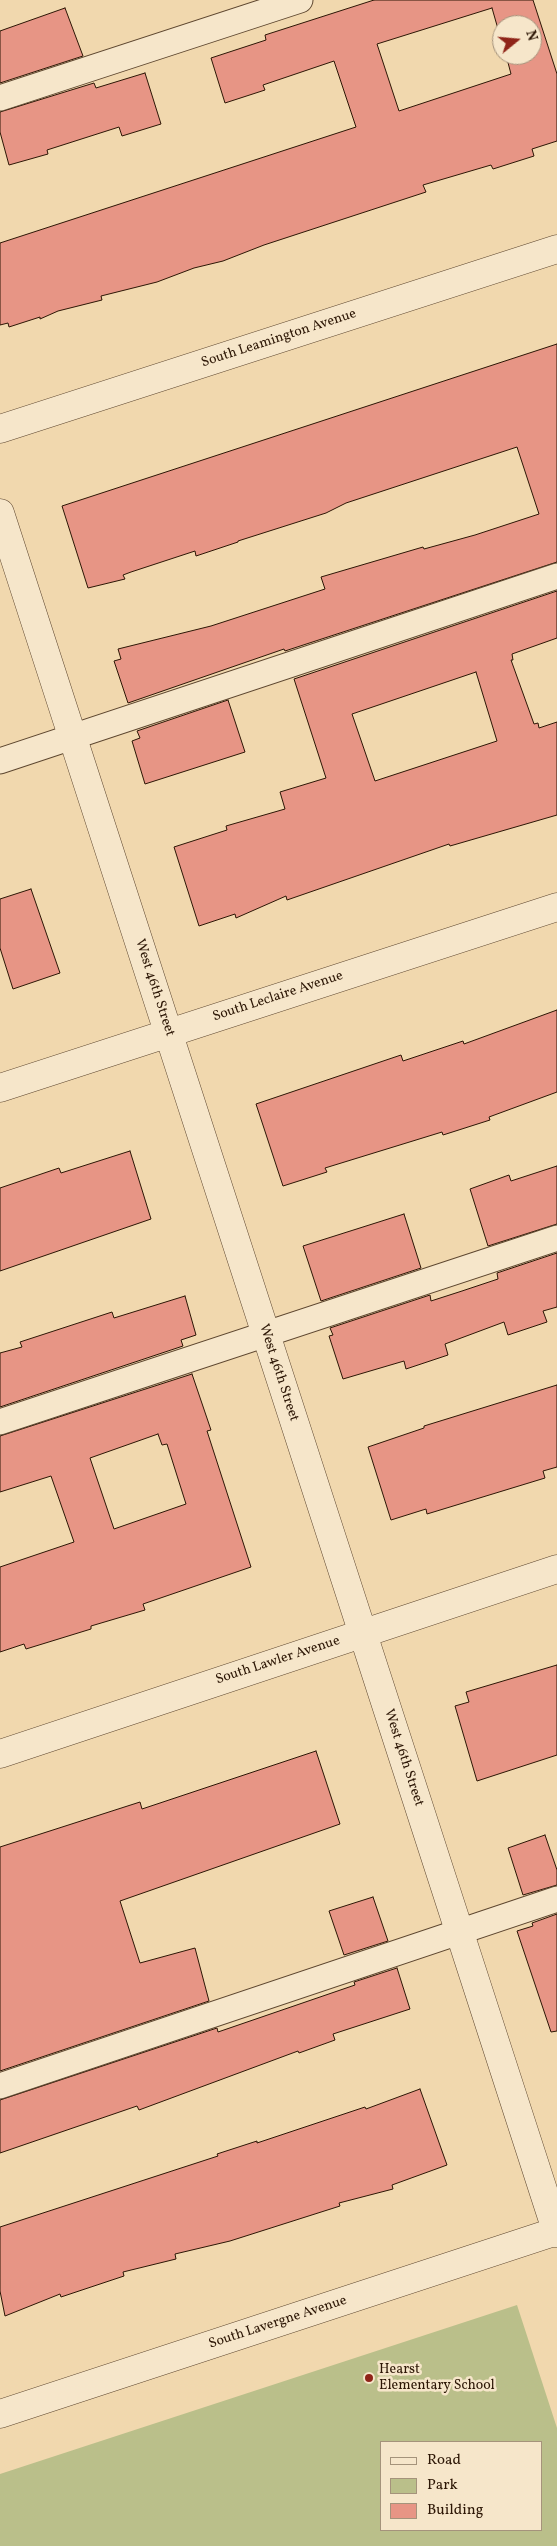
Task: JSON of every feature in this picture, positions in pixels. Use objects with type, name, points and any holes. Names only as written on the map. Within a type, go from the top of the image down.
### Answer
[{"type":"street","name":"South Leamington Avenue","points":[[0,429],[557,249]]},
{"type":"street","name":"West 46th Street","points":[[0,513],[557,2232]]},
{"type":"street","name":"South Leclaire Avenue","points":[[0,1088],[557,907]]},
{"type":"street","name":"South Lawler Avenue","points":[[0,1754],[557,1569]]},
{"type":"street","name":"South Lavergne Avenue","points":[[0,2414],[557,2232]]},
{"type":"lane","points":[[0,98],[300,0]]},
{"type":"lane","points":[[0,761],[557,576]]},
{"type":"lane","points":[[0,1422],[557,1238]]},
{"type":"lane","points":[[0,2086],[557,1900]]},
{"type":"green space","name":"Hearst Elementary School","points":[[517,2305],[557,2428],[557,2546],[0,2546],[0,2474]]},
{"type":"building","points":[[374,0],[533,0],[538,15],[494,15],[492,8],[377,44],[399,111],[511,74],[509,65],[542,65],[542,28],[557,74],[557,141],[532,149],[534,156],[493,169],[491,165],[423,185],[426,192],[264,245],[223,261],[194,268],[157,282],[101,296],[102,300],[58,311],[40,319],[40,317],[9,327],[8,323],[0,325],[0,243],[356,127],[334,61],[263,85],[265,90],[225,103],[211,58],[266,40],[265,35]]},
{"type":"building","points":[[65,8],[83,56],[0,83],[0,31]]},
{"type":"building","points":[[145,73],[161,124],[122,136],[119,127],[47,150],[48,154],[9,165],[0,132],[0,112],[94,83],[96,88]]},
{"type":"building","points":[[557,344],[557,562],[285,651],[284,649],[128,703],[114,661],[121,659],[118,649],[211,626],[325,589],[321,577],[423,547],[424,549],[475,535],[539,514],[517,447],[346,503],[326,513],[196,556],[195,551],[123,575],[125,579],[88,588],[62,506]]},
{"type":"building","points":[[557,591],[557,638],[512,654],[513,660],[511,660],[534,724],[538,723],[539,728],[557,722],[557,815],[450,846],[449,844],[287,900],[286,896],[236,918],[235,914],[199,926],[174,847],[227,830],[226,826],[285,809],[280,792],[326,778],[294,679]],"holes":[[[476,672],[497,741],[375,781],[352,714]]]},
{"type":"building","points":[[228,700],[245,752],[145,784],[132,741],[140,738],[137,731]]},
{"type":"building","points":[[31,889],[60,973],[13,989],[0,948],[0,899]]},
{"type":"building","points":[[557,1010],[557,1092],[489,1117],[490,1120],[443,1135],[442,1132],[325,1168],[327,1172],[283,1186],[256,1104],[401,1055],[403,1061],[463,1041],[464,1044]]},
{"type":"building","points":[[130,1151],[151,1219],[0,1271],[0,1188],[59,1168],[61,1173]]},
{"type":"building","points":[[557,1166],[557,1224],[488,1246],[470,1189],[509,1175],[511,1181]]},
{"type":"building","points":[[404,1214],[421,1268],[321,1301],[303,1246]]},
{"type":"building","points":[[557,1253],[557,1307],[543,1311],[547,1322],[508,1335],[504,1322],[445,1344],[448,1355],[406,1369],[404,1361],[343,1379],[329,1336],[333,1335],[330,1328],[430,1295],[431,1301],[462,1291],[498,1279],[497,1273]]},
{"type":"building","points":[[185,1296],[196,1335],[181,1340],[183,1346],[0,1407],[0,1353],[22,1347],[20,1342],[112,1312],[114,1318]]},
{"type":"building","points":[[192,1374],[211,1430],[207,1431],[251,1567],[143,1604],[145,1610],[91,1626],[91,1629],[26,1649],[24,1644],[0,1652],[0,1567],[74,1542],[51,1476],[0,1492],[0,1436]],"holes":[[[158,1434],[162,1445],[167,1444],[186,1504],[114,1529],[90,1458]]]},
{"type":"building","points":[[557,1385],[557,1467],[543,1471],[545,1478],[427,1514],[426,1509],[391,1520],[368,1447],[424,1428],[424,1426]]},
{"type":"building","points":[[557,1665],[557,1755],[477,1781],[455,1706],[469,1702],[466,1692]]},
{"type":"building","points":[[316,1751],[340,1824],[120,1901],[140,1963],[195,1948],[209,2001],[0,2071],[0,1847],[140,1802],[142,1809]]},
{"type":"building","points":[[545,1835],[557,1870],[557,1885],[523,1895],[508,1848]]},
{"type":"building","points":[[373,1897],[388,1941],[344,1955],[329,1911]]},
{"type":"building","points":[[557,1914],[557,2031],[551,2032],[517,1931],[533,1926],[532,1923]]},
{"type":"building","points":[[397,1968],[410,2009],[333,2034],[335,2040],[299,2053],[298,2051],[139,2110],[137,2106],[0,2153],[0,2100],[217,2028],[218,2032],[355,1985],[354,1982]]},
{"type":"building","points":[[420,2089],[447,2165],[392,2185],[393,2189],[339,2203],[340,2206],[230,2241],[175,2254],[176,2259],[123,2272],[124,2276],[61,2297],[60,2294],[5,2316],[0,2291],[0,2227],[218,2156],[217,2154],[257,2141],[257,2143],[365,2107],[366,2109]]},
{"type":"place","name":"Hearst Elementary School","points":[[369,2378]]}]
